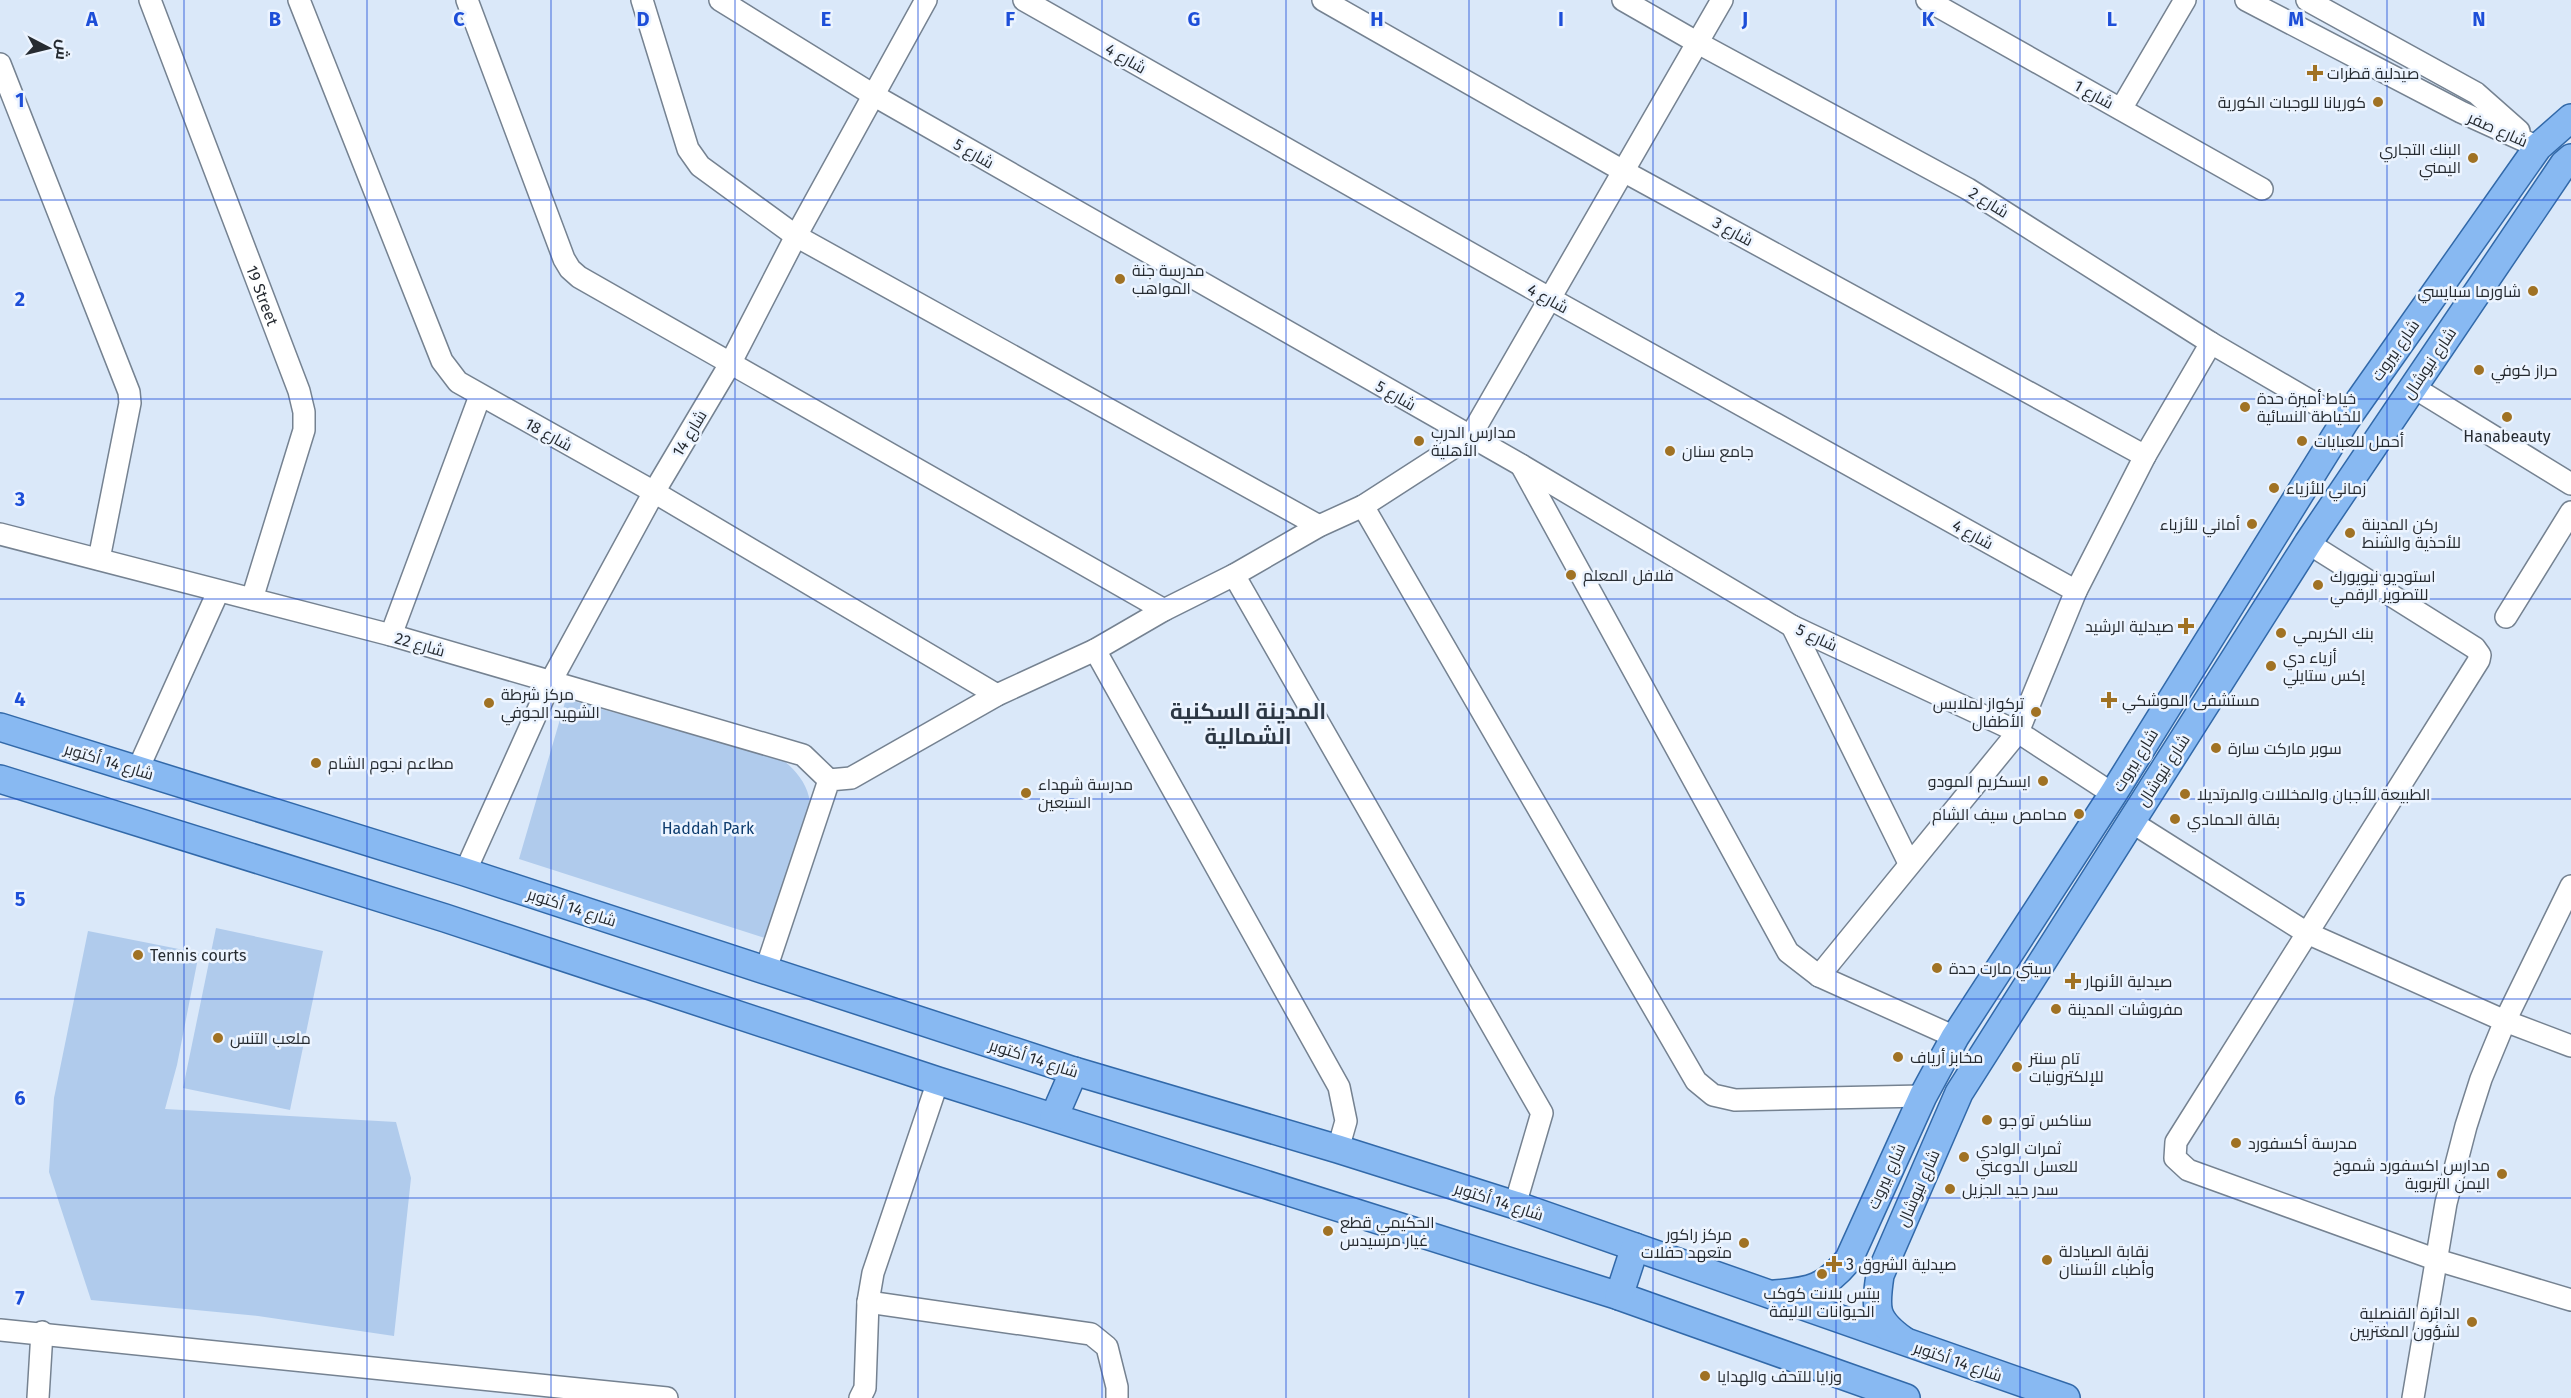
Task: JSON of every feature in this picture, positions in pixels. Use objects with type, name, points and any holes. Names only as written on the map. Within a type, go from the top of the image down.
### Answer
[{"type":"main road","name":"شارع بيروت","points":[[1768,1294],[1798,1292],[1820,1287],[1834,1276],[1849,1258],[1923,1096],[1955,1037],[2113,794],[2345,421],[2538,147],[2571,118]]},
{"type":"main road","points":[[2538,147],[2569,163]]},
{"type":"main road","name":"شارع نيوشال","points":[[1909,1344],[1888,1327],[1878,1315],[1876,1305],[1880,1275],[1959,1093],[2308,543],[2569,163]]},
{"type":"main road","name":"شارع 14 أكتوبر","points":[[0,727],[465,872],[1074,1071],[1338,1149],[1515,1206],[2066,1398]]},
{"type":"main road","points":[[0,779],[445,918],[938,1081],[1619,1296],[1863,1391],[1906,1398]]},
{"type":"main road","points":[[1054,1117],[1074,1071]]},
{"type":"main road","points":[[1619,1296],[1635,1247]]},
{"type":"street","name":"19 Street","points":[[150,0],[299,391],[304,412],[304,430],[252,599]]},
{"type":"street","name":"شارع 18","points":[[299,0],[442,362],[458,382],[654,492],[997,695]]},
{"type":"street","points":[[467,0],[564,260],[579,277],[1164,610]]},
{"type":"street","points":[[642,0],[692,158],[796,236],[1319,526]]},
{"type":"street","name":"شارع 5","points":[[720,0],[875,96],[1521,465],[1792,626],[2018,732],[2113,794]]},
{"type":"street","name":"شارع 14","points":[[465,872],[551,681],[654,492],[730,364],[796,236],[926,0]]},
{"type":"street","name":"شارع 4","points":[[1024,0],[1549,298],[2076,591]]},
{"type":"street","name":"شارع 3","points":[[1323,0],[1625,172],[2145,456]]},
{"type":"street","name":"شارع 2","points":[[1623,0],[1968,189],[2211,343],[2345,421]]},
{"type":"street","points":[[766,969],[830,780],[852,778],[997,695],[1095,650],[1319,526],[1363,506],[1470,437],[1549,298],[1625,172],[1722,0]]},
{"type":"street","name":"شارع 1","points":[[1927,0],[2262,189]]},
{"type":"street","points":[[2121,109],[2185,0]]},
{"type":"street","name":"شارع صفر","points":[[2246,0],[2461,112],[2538,147]]},
{"type":"street","name":"شارع صفر","points":[[2307,0],[2476,93],[2538,147]]},
{"type":"street","points":[[0,64],[129,392],[128,415],[99,559]]},
{"type":"street","points":[[1819,976],[2018,732],[2076,591],[2145,456],[2211,343]]},
{"type":"street","points":[[2413,387],[2571,484]]},
{"type":"street","points":[[391,635],[480,396]]},
{"type":"street","points":[[1521,465],[1788,952],[1819,976],[1955,1037]]},
{"type":"street","points":[[1363,506],[1696,1081],[1713,1095],[1735,1100],[1923,1096]]},
{"type":"street","points":[[2506,616],[2564,538],[2571,512]]},
{"type":"street","name":"شارع 22","points":[[0,534],[391,635],[803,755],[830,780]]},
{"type":"street","points":[[2308,543],[2475,648],[2480,655],[2477,665],[2176,1142],[2175,1158],[2187,1170],[2437,1260],[2571,1300]]},
{"type":"street","points":[[1234,575],[1542,1113],[1515,1206]]},
{"type":"street","points":[[138,769],[218,592]]},
{"type":"street","points":[[1792,626],[1909,863]]},
{"type":"street","points":[[1095,650],[1339,1087],[1346,1121],[1338,1149]]},
{"type":"street","points":[[2130,821],[2307,933],[2505,1021],[2571,1046]]},
{"type":"street","points":[[2413,1398],[2445,1203],[2454,1164],[2481,1080],[2505,1021],[2571,886]]},
{"type":"street","points":[[860,1398],[865,1388],[868,1302],[873,1273],[938,1081]]},
{"type":"street","points":[[868,1302],[1091,1334],[1107,1347],[1117,1398]]},
{"type":"street","points":[[0,1330],[42,1332],[667,1398]]},
{"type":"street","points":[[38,1398],[42,1332]]},
{"type":"green space","name":"Haddah Park","points":[[566,699],[783,760],[795,772],[805,786],[809,797],[808,827],[796,868],[768,939],[519,859]]},
{"type":"green space","points":[[216,928],[323,951],[290,1110],[183,1088]]},
{"type":"green space","points":[[88,931],[199,953],[177,1065],[165,1109],[396,1122],[411,1178],[394,1336],[258,1316],[91,1300],[49,1172],[54,1098]]},
{"type":"place","name":"صيدلية قطرات","points":[[2315,73]]},
{"type":"place","name":"كوريانا للوجبات الكورية","points":[[2378,102]]},
{"type":"place","name":"البنك التجاري اليمني","points":[[2473,158]]},
{"type":"place","name":"مدرسة جنة المواهب","points":[[1120,279]]},
{"type":"place","name":"شاورما سبايسي","points":[[2533,291]]},
{"type":"place","name":"حراز كوفي","points":[[2479,370]]},
{"type":"place","name":"خياط أميرة حدة للخياطة النسائية","points":[[2245,407]]},
{"type":"place","name":"Hanabeauty","points":[[2507,417]]},
{"type":"place","name":"مدارس الدرب الأهلية","points":[[1419,441]]},
{"type":"place","name":"أحمل للعبايات","points":[[2302,441]]},
{"type":"place","name":"جامع سنان","points":[[1670,451]]},
{"type":"place","name":"زماني للأزياء","points":[[2274,488]]},
{"type":"place","name":"أماني للأزياء","points":[[2252,524]]},
{"type":"place","name":"ركن المدينة للأحذية والشنط","points":[[2350,533]]},
{"type":"place","name":"فلافل المعلم","points":[[1571,575]]},
{"type":"place","name":"استوديو نيويورك للتصوير الرقمي","points":[[2318,585]]},
{"type":"place","name":"صيدلية الرشيد","points":[[2186,626]]},
{"type":"place","name":"بنك الكريمي","points":[[2281,633]]},
{"type":"place","name":"أزياء دي إكس ستايلي","points":[[2271,666]]},
{"type":"place","name":"مستشفى الموشكي","points":[[2109,700]]},
{"type":"place","name":"مركز شرطة الشهيد الجوفي","points":[[489,703]]},
{"type":"place","name":"تركواز لملابس الأطفال","points":[[2036,712]]},
{"type":"place","name":"سوبر ماركت سارة","points":[[2216,748]]},
{"type":"place","name":"مطاعم نجوم الشام","points":[[316,763]]},
{"type":"place","name":"ايسكريم المودو","points":[[2043,781]]},
{"type":"place","name":"مدرسة شهداء السبعين","points":[[1026,793]]},
{"type":"place","name":"الطبيعة للأجبان والمخللات والمرتديلا","points":[[2185,794]]},
{"type":"place","name":"محامص سيف الشام","points":[[2079,814]]},
{"type":"place","name":"بقالة الحمادي","points":[[2175,819]]},
{"type":"place","name":"Tennis courts","points":[[138,955]]},
{"type":"place","name":"سيتي مارت حدة","points":[[1937,968]]},
{"type":"place","name":"صيدلية الأنهار","points":[[2073,981]]},
{"type":"place","name":"مفروشات المدينة","points":[[2056,1009]]},
{"type":"place","name":"ملعب التنس","points":[[218,1038]]},
{"type":"place","name":"مخابز أرياف","points":[[1898,1057]]},
{"type":"place","name":"تام سنتر للإلكترونيات","points":[[2017,1067]]},
{"type":"place","name":"سناكس تو جو","points":[[1987,1120]]},
{"type":"place","name":"مدرسة أكسفورد","points":[[2236,1143]]},
{"type":"place","name":"ثمرات الوادي للعسل الدوعني","points":[[1964,1157]]},
{"type":"place","name":"مدارس اكسفورد شموخ اليمن التربوية","points":[[2502,1174]]},
{"type":"place","name":"سدر حيد الجزيل","points":[[1950,1189]]},
{"type":"place","name":"الحكيمي قطع غيار مرسيدس","points":[[1328,1231]]},
{"type":"place","name":"مركز راكور متعهد حفلات","points":[[1744,1243]]},
{"type":"place","name":"نقابة الصيادلة وأطباء الأسنان","points":[[2047,1260]]},
{"type":"place","name":"صيدلية الشروق 3","points":[[1834,1264]]},
{"type":"place","name":"بيتس بلانت كوكب الحيوانات الاليفة","points":[[1822,1274]]},
{"type":"place","name":"الدائرة القنصلية لشؤون المغتربين","points":[[2472,1322]]},
{"type":"place","name":"وزايا للتحف والهدايا","points":[[1705,1376]]},
{"type":"district","name":"المدينة السكنية الشمالية","points":[[1248,724]]}]
